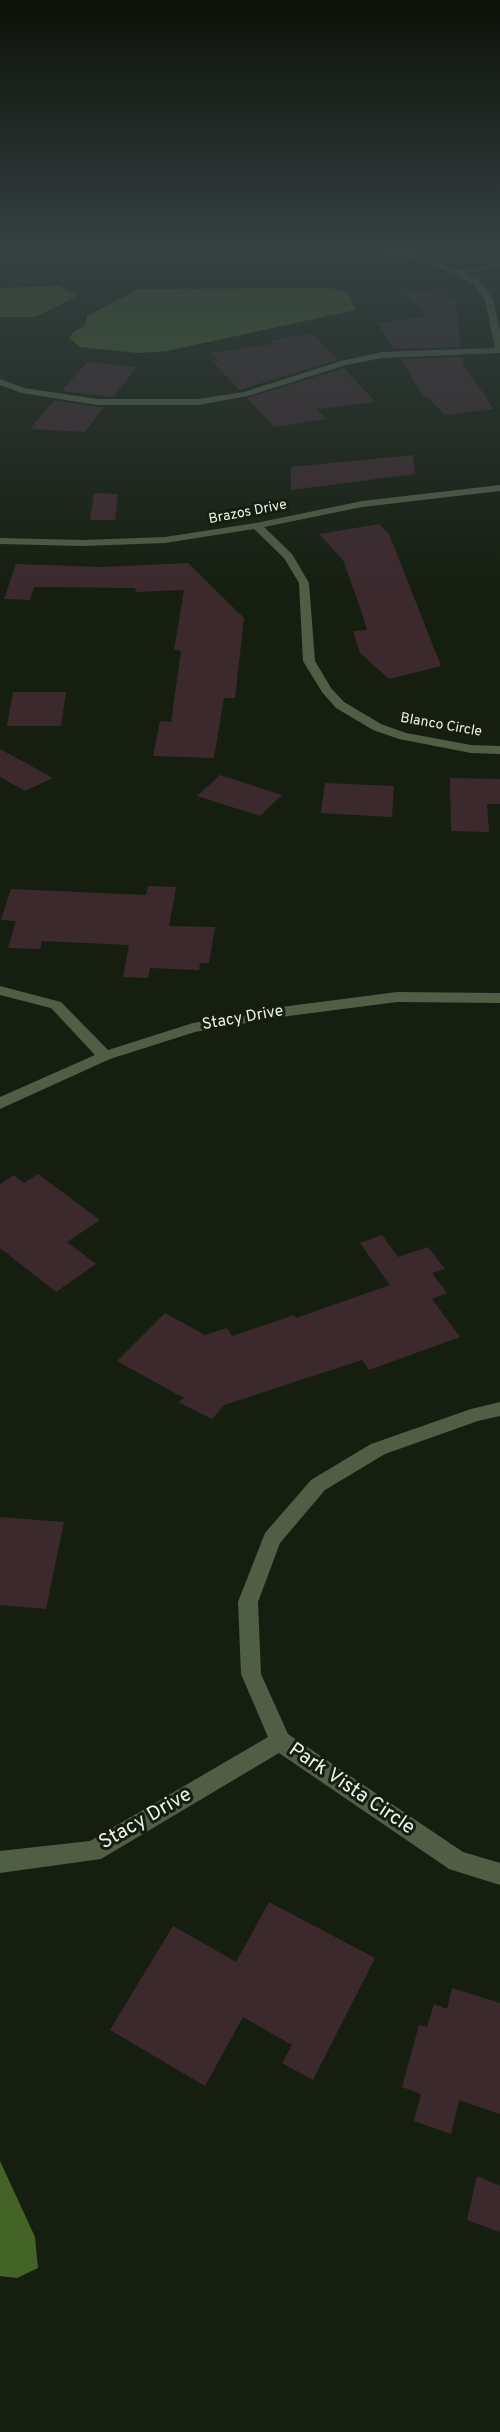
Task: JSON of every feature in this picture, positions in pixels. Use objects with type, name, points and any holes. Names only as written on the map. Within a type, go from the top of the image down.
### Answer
[{"type":"street","points":[[0,382],[22,390],[97,402],[144,404],[198,402],[245,394],[342,363]]},
{"type":"street","name":"Brazos Drive","points":[[0,541],[141,542],[256,526],[362,504],[500,488]]},
{"type":"street","name":"Blanco Circle","points":[[256,526],[288,556],[304,583],[309,661],[326,690],[340,705],[377,727],[403,736],[471,748],[500,750]]},
{"type":"street","points":[[0,990],[56,1005],[105,1056]]},
{"type":"street","name":"Stacy Drive","points":[[0,1104],[25,1090],[105,1056],[193,1028],[281,1012],[397,997],[500,998]]},
{"type":"street","name":"Park Vista Circle","points":[[500,1409],[477,1414],[378,1449],[318,1485],[272,1539],[248,1602],[251,1674],[280,1741],[457,1862],[500,1874]]},
{"type":"street","name":"Stacy Drive","points":[[0,1862],[93,1851],[280,1741]]},
{"type":"shaded area","points":[[0,2161],[35,2237],[38,2268],[17,2278],[0,2276]]},
{"type":"building","points":[[86,363],[137,367],[113,397],[62,391]]},
{"type":"building","points":[[214,363],[326,363],[239,390]]},
{"type":"building","points":[[404,363],[463,363],[494,409],[445,415],[426,396],[423,397]]},
{"type":"building","points":[[344,368],[375,402],[316,409],[326,419],[274,427],[247,398]]},
{"type":"building","points":[[54,400],[104,407],[85,432],[30,429]]},
{"type":"building","points":[[413,455],[415,474],[291,490],[291,467]]},
{"type":"building","points":[[94,493],[118,494],[115,520],[90,520]]},
{"type":"building","points":[[379,524],[389,534],[441,666],[389,679],[360,653],[353,631],[367,630],[362,613],[343,560],[319,534]]},
{"type":"building","points":[[188,563],[244,618],[235,698],[224,698],[214,758],[153,756],[160,721],[171,722],[181,651],[174,650],[184,590],[136,592],[135,588],[34,587],[30,600],[4,599],[16,564],[102,567]]},
{"type":"building","points":[[13,692],[66,692],[61,726],[7,726]]},
{"type":"building","points":[[0,749],[53,778],[25,791],[0,777]]},
{"type":"building","points":[[220,775],[282,795],[260,816],[197,796]]},
{"type":"building","points":[[450,778],[500,779],[500,804],[487,804],[489,832],[451,831]]},
{"type":"building","points":[[325,783],[394,786],[392,817],[321,813]]},
{"type":"building","points":[[148,886],[176,887],[169,926],[215,927],[209,963],[200,963],[199,970],[150,968],[148,978],[123,977],[129,945],[42,941],[40,949],[8,948],[16,921],[1,920],[11,889],[146,895]]},
{"type":"building","points":[[38,1174],[100,1220],[67,1242],[96,1264],[56,1292],[0,1248],[0,1184],[14,1175],[24,1183]]},
{"type":"building","points":[[382,1235],[398,1257],[428,1247],[445,1269],[432,1273],[447,1293],[432,1299],[460,1337],[369,1370],[362,1360],[224,1405],[212,1419],[178,1402],[184,1398],[117,1361],[165,1313],[205,1335],[227,1328],[232,1336],[294,1315],[296,1318],[390,1285],[360,1243]]},
{"type":"building","points":[[0,1517],[64,1522],[46,1609],[0,1605]]},
{"type":"building","points":[[269,1902],[375,1958],[313,2080],[282,2063],[292,2045],[243,2017],[205,2086],[110,2030],[173,1926],[236,1962]]},
{"type":"building","points":[[452,1988],[500,2003],[500,2114],[459,2100],[451,2134],[414,2121],[421,2094],[402,2087],[419,2025],[427,2027],[434,2004],[447,2009]]},
{"type":"building","points":[[477,2176],[500,2186],[500,2232],[467,2220]]}]
